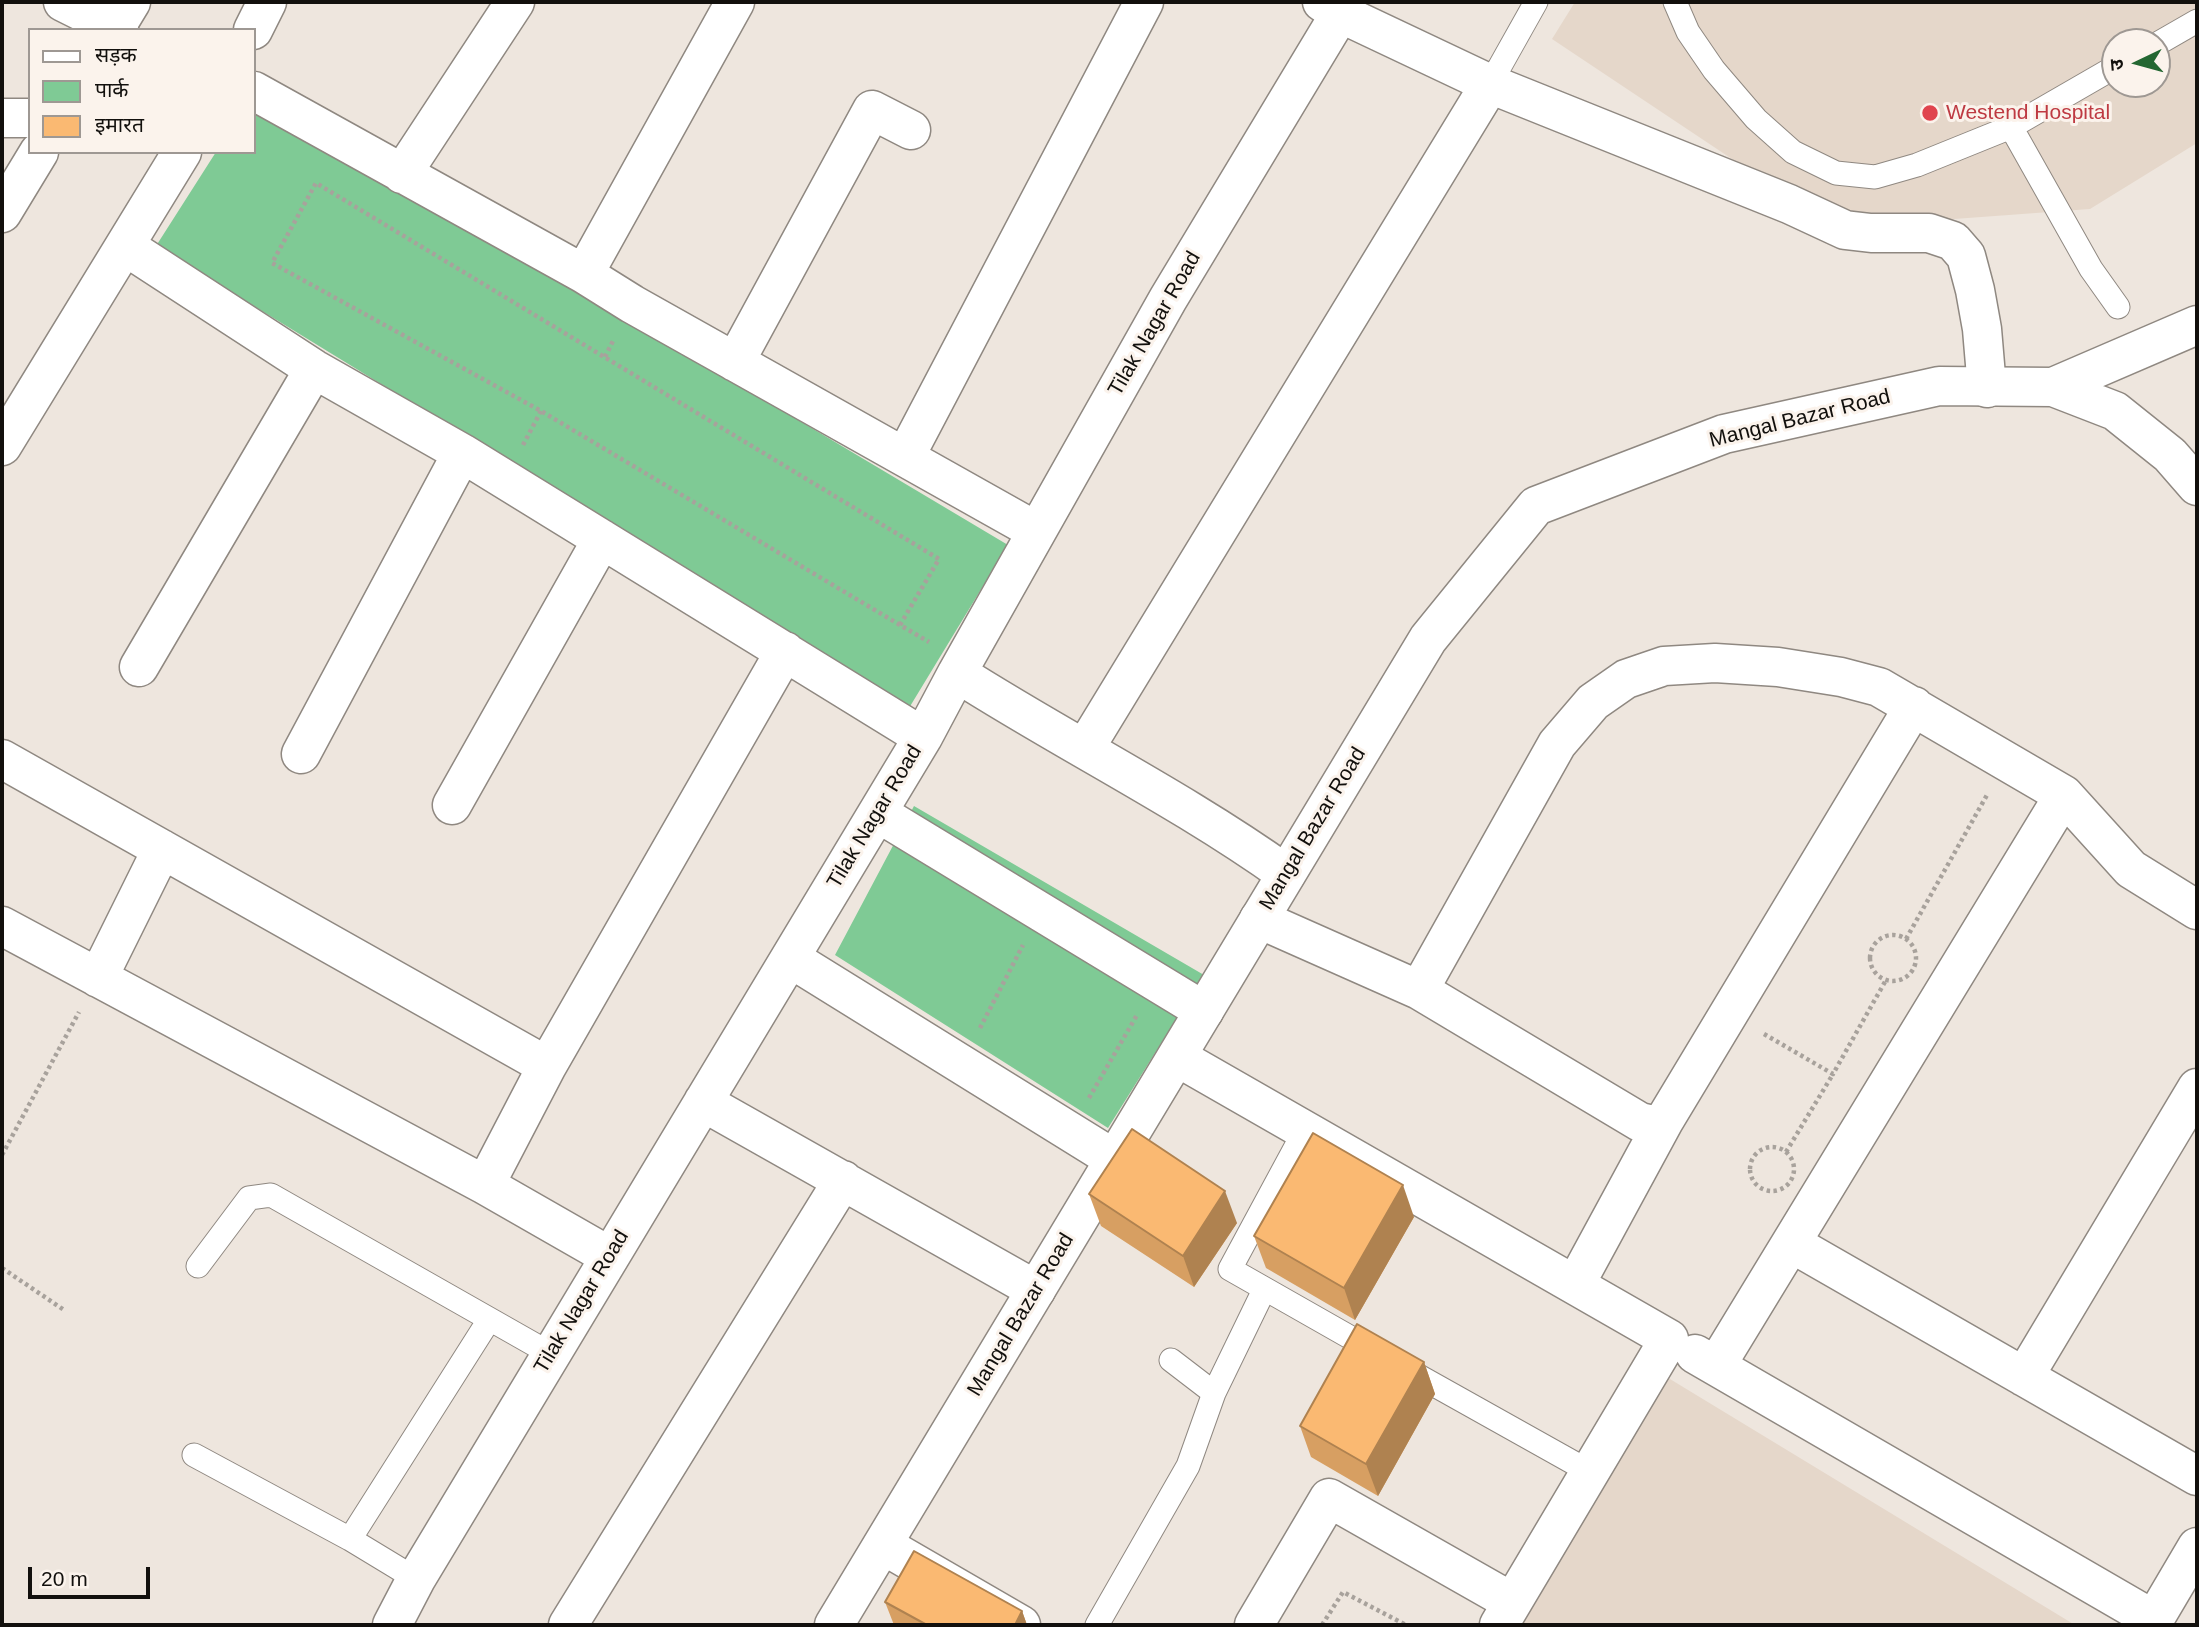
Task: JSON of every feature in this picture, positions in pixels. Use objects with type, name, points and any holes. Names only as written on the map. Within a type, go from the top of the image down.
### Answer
[{"type":"street","points":[[63,2],[120,22]]},
{"type":"street","points":[[254,28],[268,2]]},
{"type":"street","points":[[402,174],[515,2]]},
{"type":"street","points":[[584,274],[735,2]]},
{"type":"street","points":[[905,457],[1144,2]]},
{"type":"street","points":[[1337,6],[1490,84],[1789,204],[1845,230],[1929,233],[1953,241],[1966,257],[1975,290],[1982,329],[1987,388]]},
{"type":"street","name":"Tilak Nagar Road","points":[[392,1625],[416,1579],[609,1256],[923,737],[1036,531],[1337,6]]},
{"type":"street","points":[[1085,748],[1490,84]]},
{"type":"street","points":[[256,92],[584,274],[1036,531]]},
{"type":"street","points":[[735,362],[872,110],[911,130]]},
{"type":"street","points":[[2,118],[28,117]]},
{"type":"street","points":[[2,213],[38,154]]},
{"type":"street","points":[[2,446],[181,154]]},
{"type":"street","points":[[125,246],[314,369],[462,453],[923,737]]},
{"type":"street","name":"Mangal Bazar Road","points":[[2053,387],[2197,325]]},
{"type":"street","points":[[139,667],[314,369]]},
{"type":"street","name":"Mangal Bazar Road","points":[[834,1625],[1428,639],[1536,506],[1724,434],[1939,386],[2053,387],[2115,411],[2170,455],[2197,486]]},
{"type":"street","points":[[301,754],[462,453]]},
{"type":"street","points":[[452,805],[602,539]]},
{"type":"street","points":[[485,1185],[547,1066],[785,651]]},
{"type":"street","points":[[1419,990],[1557,744],[1593,702],[1626,679],[1664,666],[1716,663],[1778,667],[1841,677],[1879,687],[2064,795],[2131,869],[2197,910]]},
{"type":"street","points":[[957,673],[1085,748],[1286,874]]},
{"type":"street","points":[[1575,1285],[1664,1121],[1914,706]]},
{"type":"street","points":[[2,759],[547,1066]]},
{"type":"street","points":[[1716,1366],[2064,795]]},
{"type":"street","points":[[878,813],[1204,1012]]},
{"type":"street","points":[[98,978],[162,849]]},
{"type":"street","points":[[1259,919],[1419,990],[1640,1122],[1653,1125],[1664,1121]]},
{"type":"street","points":[[2,926],[485,1185],[609,1256]]},
{"type":"street","points":[[790,958],[1114,1159]]},
{"type":"street","points":[[1177,1057],[1716,1366],[2153,1623],[2186,1591],[2197,1547]]},
{"type":"street","points":[[2024,1377],[2197,1088]]},
{"type":"street","points":[[703,1102],[1036,1290]]},
{"type":"street","points":[[568,1625],[843,1180]]},
{"type":"street","points":[[1791,1243],[2197,1476]]},
{"type":"street","points":[[1254,1625],[1329,1498],[1505,1614],[1669,1339]]},
{"type":"street","points":[[883,1545],[1021,1625]]},
{"type":"lane","points":[[1490,84],[1536,2]]},
{"type":"lane","points":[[1675,2],[1688,32],[1714,70],[1756,119],[1793,152],[1836,173],[1875,177],[1917,165],[2011,127],[2101,75]]},
{"type":"lane","points":[[2171,36],[2197,21]]},
{"type":"lane","points":[[2011,127],[2091,268],[2118,307]]},
{"type":"lane","points":[[1305,1130],[1230,1269],[1590,1472]]},
{"type":"lane","points":[[198,1266],[248,1198],[271,1195],[551,1354]]},
{"type":"lane","points":[[1097,1625],[1188,1466],[1214,1393],[1264,1290]]},
{"type":"lane","points":[[350,1539],[489,1320]]},
{"type":"lane","points":[[1171,1360],[1214,1393]]},
{"type":"lane","points":[[194,1455],[350,1539],[416,1579]]},
{"type":"path","points":[[316,183],[939,559],[900,625],[541,411],[272,263],[316,183]]},
{"type":"path","points":[[1906,939],[2007,761]]},
{"type":"path","points":[[979,1029],[1029,935]]},
{"type":"path","points":[[1890,935],[1906,939],[1911,944],[1915,958],[1912,971],[1900,980],[1886,980],[1874,972],[1870,956],[1872,949],[1876,942],[1890,935]]},
{"type":"path","points":[[2,1155],[98,978]]},
{"type":"path","points":[[1786,1152],[1886,980]]},
{"type":"path","points":[[1729,1014],[1833,1074]]},
{"type":"path","points":[[1083,1108],[1126,1035]]},
{"type":"path","points":[[1779,1147],[1786,1152],[1793,1163],[1790,1183],[1785,1188],[1771,1192],[1758,1187],[1750,1174],[1752,1158],[1763,1148],[1779,1147]]},
{"type":"path","points":[[2,1268],[64,1310]]},
{"type":"path","points":[[1322,1625],[1343,1592],[1406,1625]]},
{"type":"shaded area","name":"Westend Hospital","points":[[1575,2],[2197,2],[2197,143],[2090,209],[1927,221],[1813,213],[1552,39]]},
{"type":"shaded area","points":[[1665,1376],[2075,1625],[1515,1625]]},
{"type":"green space","points":[[256,110],[642,327],[1008,545],[909,708],[156,246],[215,154],[256,154]]},
{"type":"green space","points":[[914,806],[1204,975],[1108,1128],[835,955]]},
{"type":"building","points":[[1132,1129],[1225,1191],[1183,1256],[1089,1194]]},
{"type":"building","points":[[1313,1133],[1403,1185],[1344,1288],[1254,1236]]},
{"type":"building","points":[[1357,1324],[1424,1362],[1366,1464],[1300,1426]]},
{"type":"building","points":[[914,1551],[1022,1611],[1015,1625],[927,1625],[885,1602]]},
{"type":"place","name":"Westend Hospital","points":[[1930,113]]}]
